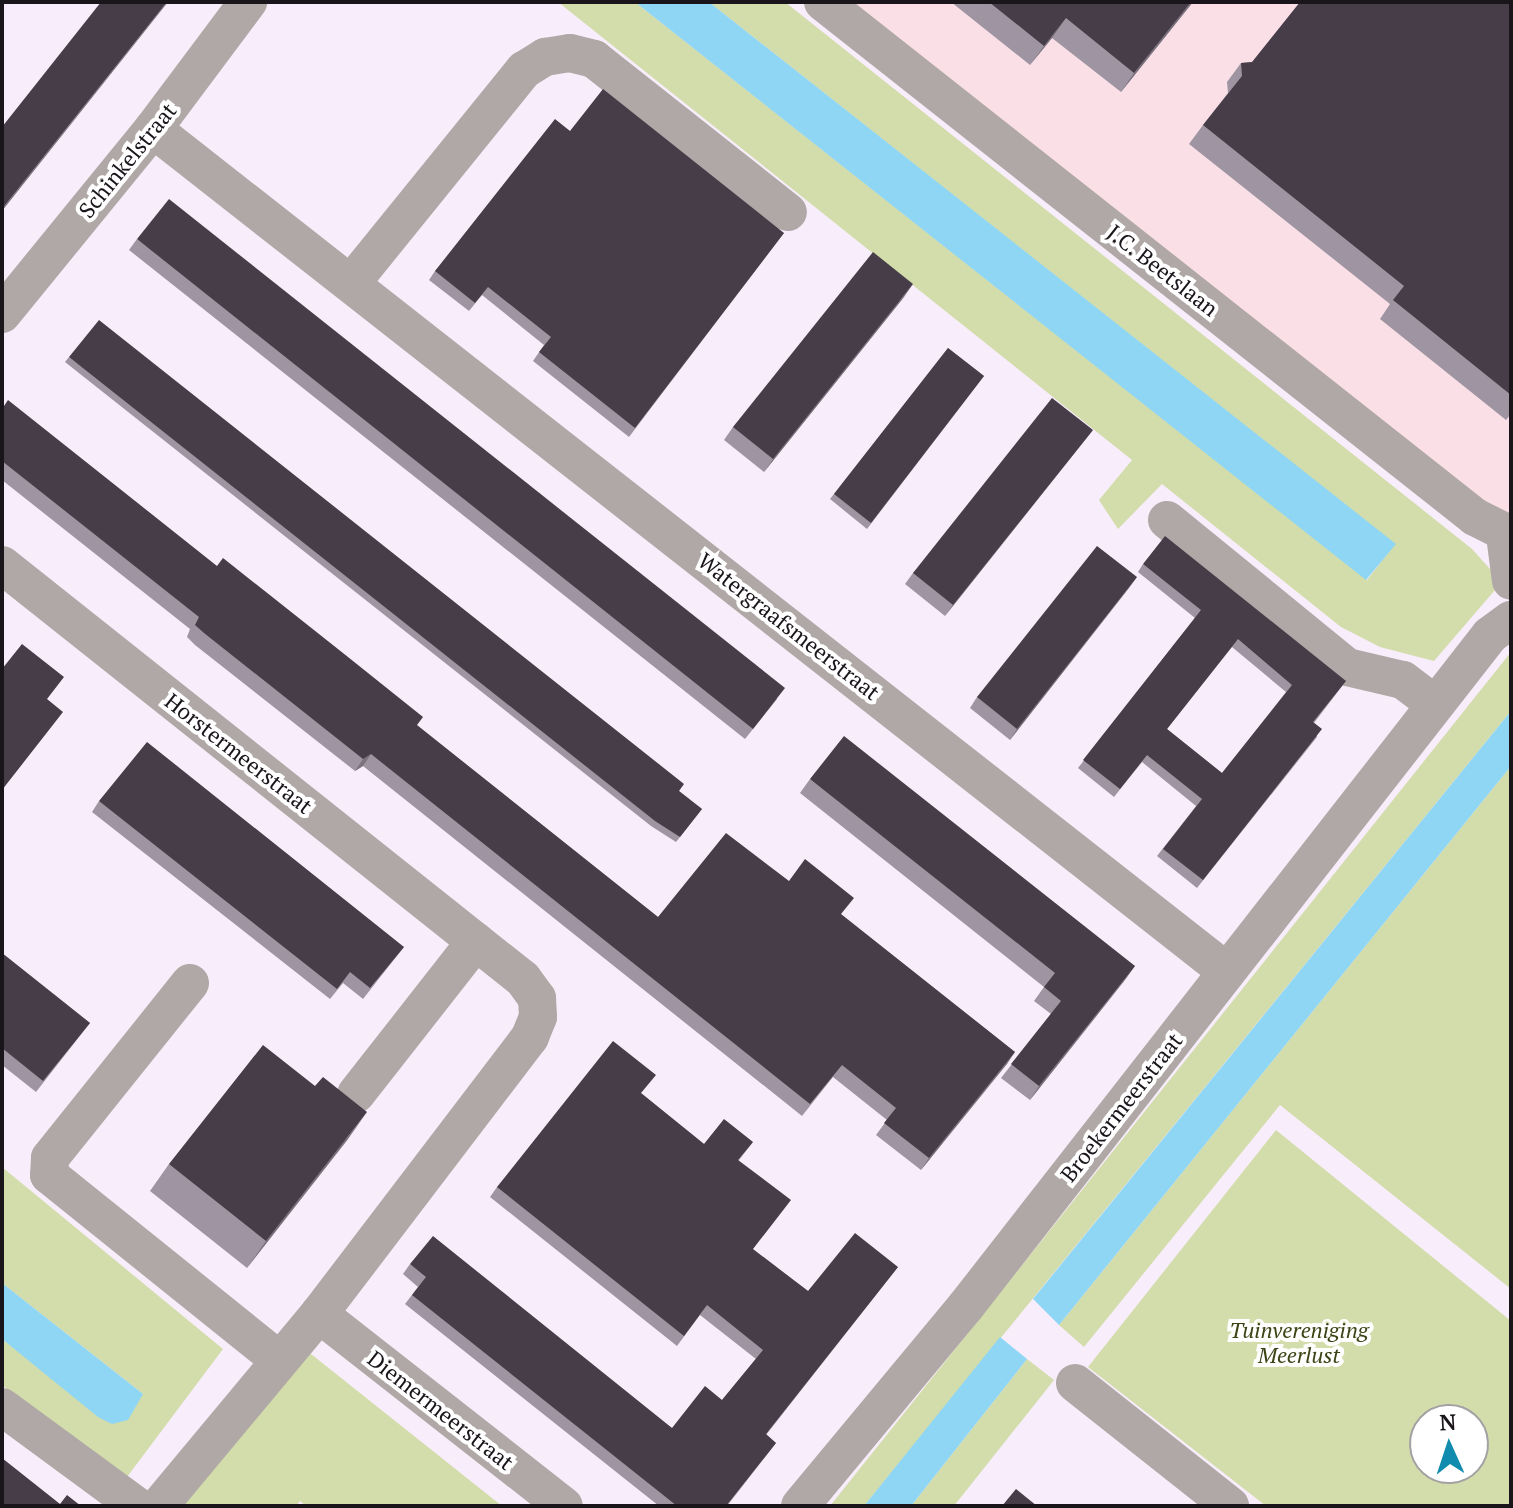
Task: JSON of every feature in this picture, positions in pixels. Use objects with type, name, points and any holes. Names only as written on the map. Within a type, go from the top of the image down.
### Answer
[{"type":"street","name":"Schinkelstraat","points":[[2,314],[153,129],[248,2]]},
{"type":"street","name":"J.C. Beetslaan","points":[[823,2],[1454,500],[1508,535]]},
{"type":"street","points":[[353,281],[524,70],[545,57],[570,53],[594,59],[788,212]]},
{"type":"street","name":"Watergraafsmeerstraat","points":[[153,129],[353,281],[1226,971]]},
{"type":"street","points":[[1167,520],[1347,667],[1403,680],[1435,704]]},
{"type":"street","points":[[1508,535],[1511,581]]},
{"type":"street","name":"Horstermeerstraat","points":[[2,565],[523,979],[537,998],[538,1017],[530,1037],[319,1314],[159,1506]]},
{"type":"street","name":"Broekermeerstraat","points":[[800,1506],[966,1306],[1490,635],[1511,620]]},
{"type":"street","points":[[356,1094],[476,941]]},
{"type":"street","points":[[190,983],[50,1158],[49,1175],[279,1360]]},
{"type":"street","name":"Diemermeerstraat","points":[[319,1314],[564,1506]]},
{"type":"street","points":[[1075,1383],[1230,1506]]},
{"type":"street","points":[[2,1407],[137,1506]]},
{"type":"shaded area","points":[[830,2],[1511,2],[1511,545]]},
{"type":"green space","points":[[558,2],[635,2],[1367,580],[1395,544],[709,2],[785,2],[1472,549],[1491,570],[1495,590],[1434,661],[1380,647],[1341,627],[1162,484],[1118,529],[1099,500],[1132,460]]},
{"type":"green space","points":[[1511,652],[1511,711],[864,1506],[830,1506]]},
{"type":"green space","points":[[1511,766],[1511,1289],[1280,1105],[1084,1347],[1059,1325]]},
{"type":"green space","name":"Tuinvereniging Meerlust","points":[[1276,1130],[1511,1321],[1511,1506],[1266,1506],[1088,1367]]},
{"type":"green space","points":[[2,1167],[223,1349],[124,1481],[2,1385],[2,1339],[112,1424],[143,1394],[2,1283]]},
{"type":"green space","points":[[306,1350],[502,1506],[306,1506],[300,1501],[296,1506],[180,1506]]},
{"type":"green space","points":[[1027,1359],[1054,1380],[954,1506],[911,1506]]},
{"type":"water","points":[[635,2],[709,2],[1396,544],[1366,580]]},
{"type":"water","points":[[1511,711],[1511,766],[1059,1325],[1033,1299]]},
{"type":"water","points":[[2,1283],[143,1394],[128,1420],[112,1424],[98,1417],[2,1339]]},
{"type":"water","points":[[1000,1337],[1027,1359],[911,1506],[864,1506]]},
{"type":"building","points":[[101,2],[167,2],[2,209],[2,127]]},
{"type":"building","points":[[989,2],[1191,2],[1134,73],[1066,18],[1044,46]]},
{"type":"building","points":[[1300,2],[1511,2],[1511,395],[1393,300],[1404,286],[1203,125],[1242,76],[1241,63],[1252,62]]},
{"type":"building","points":[[603,89],[784,233],[635,428],[539,352],[551,337],[488,287],[475,303],[435,271],[555,119],[570,131]]},
{"type":"building","points":[[169,199],[785,688],[753,729],[137,239]]},
{"type":"building","points":[[873,252],[913,284],[773,459],[733,427]]},
{"type":"building","points":[[99,320],[684,784],[679,791],[702,809],[680,837],[655,821],[69,357]]},
{"type":"building","points":[[948,348],[984,376],[871,523],[834,494]]},
{"type":"building","points":[[1052,398],[1093,430],[953,605],[913,573]]},
{"type":"building","points":[[8,400],[217,566],[223,558],[348,657],[423,717],[417,725],[658,917],[726,833],[789,881],[805,859],[854,898],[841,914],[1015,1052],[929,1158],[884,1123],[896,1108],[842,1065],[810,1104],[371,754],[363,759],[204,633],[195,625],[199,617],[2,461],[2,409]]},
{"type":"building","points":[[1165,536],[1346,681],[1313,722],[1322,729],[1203,880],[1163,849],[1202,799],[1147,755],[1120,789],[1083,760],[1201,610],[1143,564]],"holes":[[[1238,639],[1292,685],[1222,773],[1167,729]]]},
{"type":"building","points":[[1097,546],[1137,577],[1017,729],[977,697]]},
{"type":"building","points":[[22,644],[64,677],[47,699],[63,712],[2,790],[2,669]]},
{"type":"building","points":[[844,736],[1135,966],[1039,1086],[1011,1064],[1061,1001],[1044,987],[1055,973],[810,779]]},
{"type":"building","points":[[147,742],[404,947],[370,988],[350,972],[337,989],[99,801]]},
{"type":"building","points":[[2,953],[90,1023],[43,1081],[2,1048]]},
{"type":"building","points":[[613,1041],[656,1075],[641,1093],[704,1144],[724,1119],[753,1142],[738,1160],[791,1200],[753,1249],[808,1291],[855,1233],[898,1267],[766,1434],[776,1443],[726,1506],[677,1506],[412,1295],[426,1277],[410,1264],[433,1236],[672,1428],[705,1386],[722,1400],[763,1350],[707,1305],[684,1336],[497,1187]]},
{"type":"building","points":[[263,1045],[315,1086],[323,1077],[367,1112],[266,1241],[169,1164]]},
{"type":"building","points":[[2,1458],[60,1504],[67,1495],[81,1506],[2,1506]]},
{"type":"building","points":[[1016,1489],[1037,1506],[1002,1506]]}]
